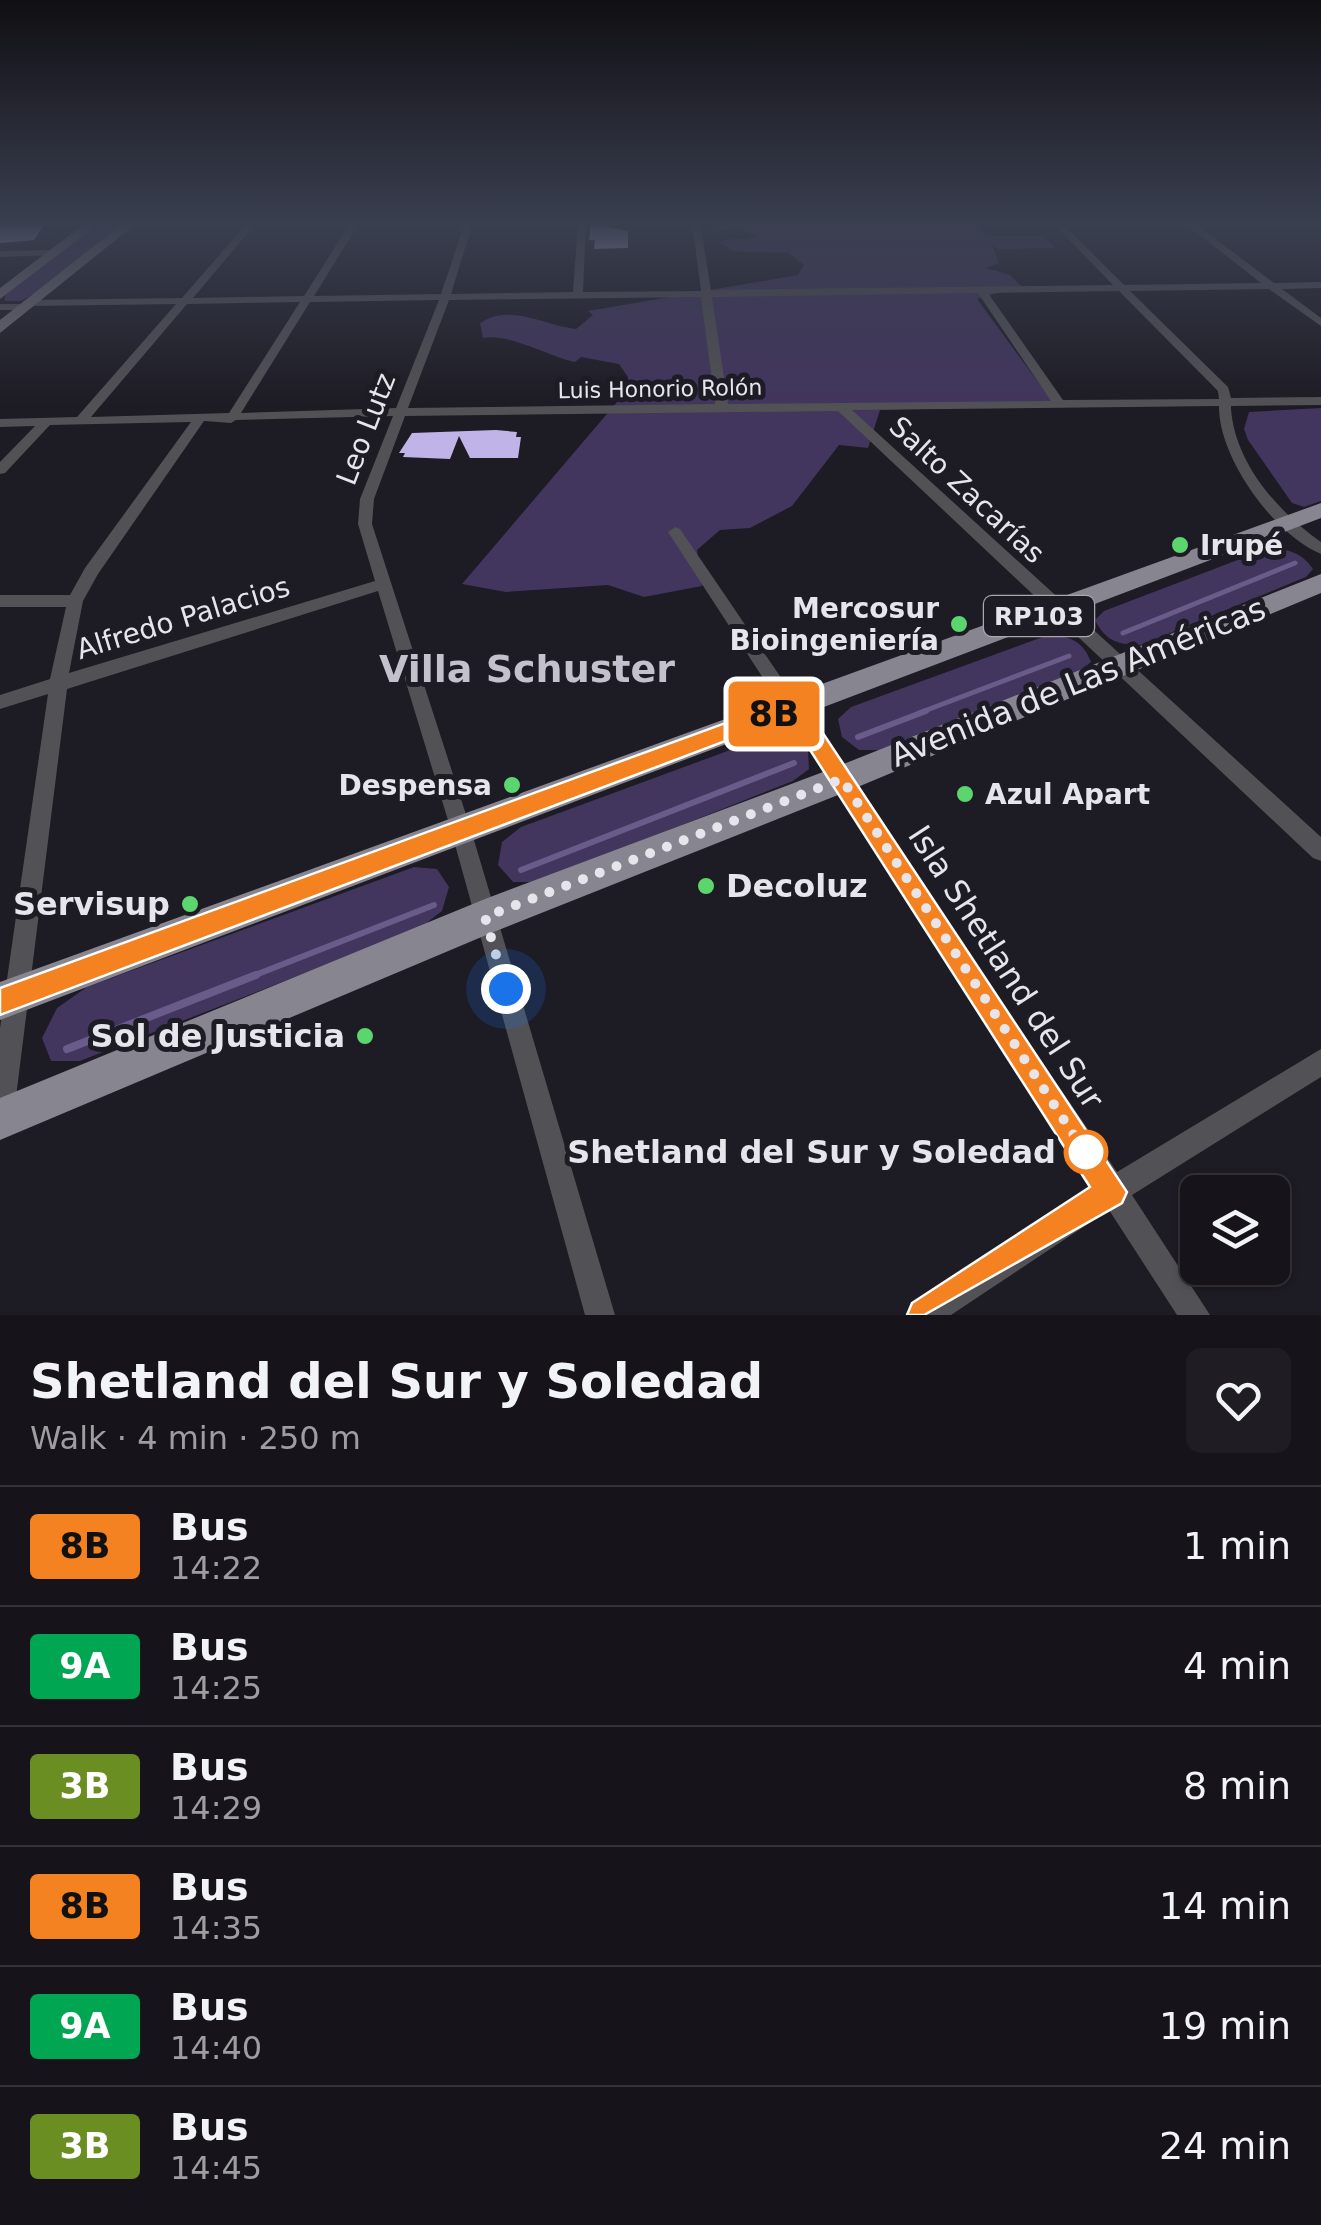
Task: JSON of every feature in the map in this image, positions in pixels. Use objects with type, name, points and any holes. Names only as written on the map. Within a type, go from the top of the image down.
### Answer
[{"type":"main road","name":"RP103","points":[[9,998],[1321,510]]},
{"type":"main road","name":"Avenida de Las Américas","points":[[0,1120],[485,917],[842,779],[1321,583]]},
{"type":"street","points":[[0,328],[55,283]]},
{"type":"street","points":[[80,421],[200,283]]},
{"type":"street","points":[[231,419],[319,283]]},
{"type":"street","name":"Leo Lutz","points":[[450,283],[367,498],[366,524],[462,830],[600,1315]]},
{"type":"street","points":[[578,296],[579,283]]},
{"type":"street","points":[[705,283],[722,408]]},
{"type":"street","points":[[1117,283],[1224,390],[1224,416],[1246,473],[1283,523],[1321,550]]},
{"type":"street","points":[[1269,283],[1321,324]]},
{"type":"street","points":[[0,307],[186,300],[1321,286]]},
{"type":"street","points":[[980,290],[1061,406]]},
{"type":"street","name":"Luis Honorio Rolón","points":[[0,423],[402,412],[1321,402]]},
{"type":"street","name":"Salto Zacarías","points":[[842,407],[1321,851]]},
{"type":"street","points":[[0,1120],[9,998],[58,686],[76,601],[91,572],[198,420]]},
{"type":"street","points":[[0,470],[46,422]]},
{"type":"street","name":"Isla Shetland del Sur","points":[[675,532],[794,706],[1194,1315]]},
{"type":"street","name":"Alfredo Palacios","points":[[0,702],[382,584]]},
{"type":"street","points":[[0,600],[76,601]]},
{"type":"street","points":[[924,1315],[1111,1192],[1321,1062]]},
{"type":"shaded area","points":[[20,283],[46,283],[21,301],[4,301],[6,294]]},
{"type":"shaded area","points":[[749,283],[1018,283],[1021,286],[977,299],[1055,405],[880,410],[868,448],[839,445],[792,506],[750,528],[720,530],[697,550],[702,586],[644,597],[608,585],[506,592],[462,584],[629,388],[628,377],[619,364],[581,357],[575,362],[516,342],[483,338],[480,323],[492,317],[515,315],[576,329],[593,315],[588,311]]},
{"type":"shaded area","points":[[1321,408],[1321,501],[1304,507],[1292,503],[1244,429],[1249,412]]},
{"type":"shaded area","points":[[1269,548],[1294,553],[1313,569],[1306,577],[1141,645],[1114,640],[1103,633],[1095,620],[1104,611]]},
{"type":"shaded area","points":[[1048,635],[1075,641],[1091,662],[1080,671],[882,750],[859,750],[842,737],[838,719],[851,707]]},
{"type":"shaded area","points":[[771,735],[792,737],[808,751],[809,769],[793,781],[538,882],[513,882],[498,865],[502,842],[521,827]]},
{"type":"shaded area","points":[[414,867],[437,869],[449,887],[442,911],[420,928],[80,1061],[51,1061],[42,1038],[57,1008],[87,987]]},
{"type":"building","points":[[517,432],[516,437],[521,437],[518,458],[470,458],[459,436],[450,459],[403,457],[405,453],[399,453],[412,433]]},
{"type":"waterway","points":[[1123,633],[1295,563]]},
{"type":"waterway","points":[[919,713],[1069,656]]},
{"type":"waterway","points":[[858,737],[926,711]]},
{"type":"waterway","points":[[521,870],[794,763]]},
{"type":"waterway","points":[[250,977],[434,905]]},
{"type":"waterway","points":[[67,1049],[256,975]]},
{"type":"bus line","name":"8B","points":[[0,1001],[794,706],[1111,1192],[924,1315]]},
{"type":"place","name":"Irupé","points":[[1180,545]]},
{"type":"place","name":"Mercosur Bioingeniería","points":[[959,624]]},
{"type":"place","name":"Despensa","points":[[512,785]]},
{"type":"place","name":"Azul Apart","points":[[965,794]]},
{"type":"place","name":"Decoluz","points":[[706,886]]},
{"type":"place","name":"Servisup","points":[[190,904]]},
{"type":"place","name":"Sol de Justicia","points":[[365,1036]]},
{"type":"place","name":"Shetland del Sur y Soledad","points":[[1086,1152]]},
{"type":"district","name":"Villa Schuster","points":[[527,669]]},
{"type":"route","points":[[506,989],[485,917],[842,779],[1090,1160],[1086,1152]]}]
